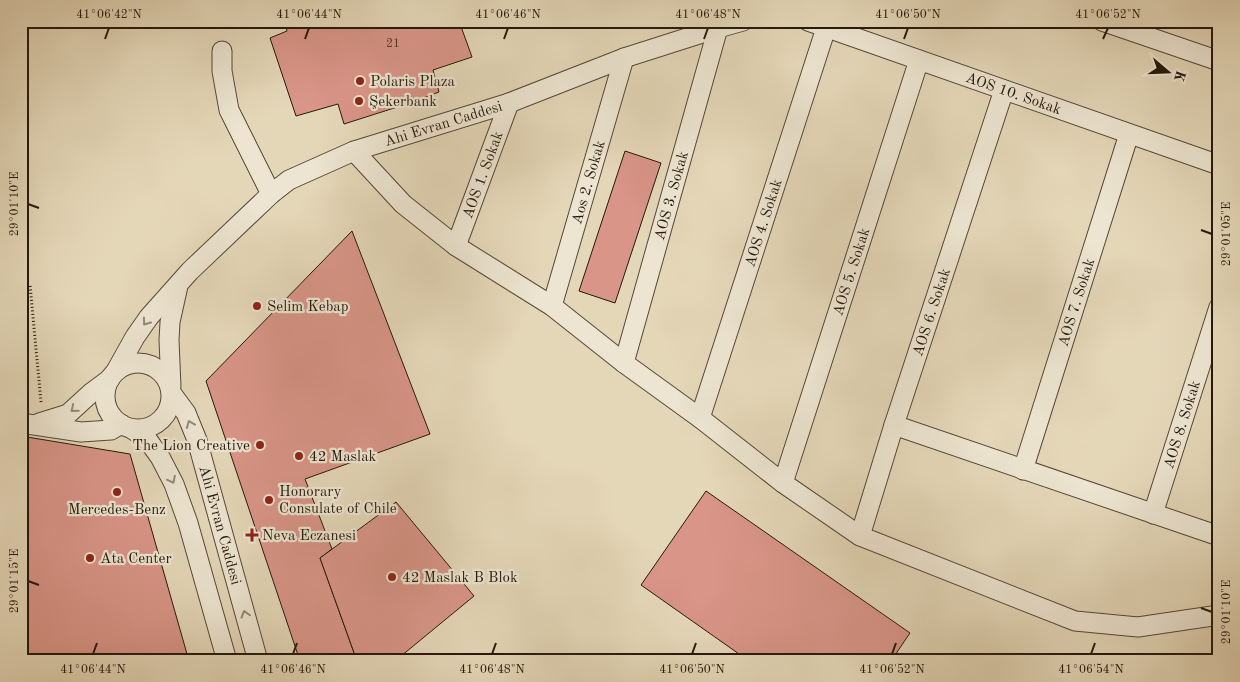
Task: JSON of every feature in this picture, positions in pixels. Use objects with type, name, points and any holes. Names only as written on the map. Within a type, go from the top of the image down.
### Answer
[{"type":"street","name":"AOS 10. Sokak","points":[[808,21],[1219,165]]},
{"type":"street","points":[[1102,21],[1219,61]]},
{"type":"street","name":"Ahi Evran Caddesi","points":[[113,375],[149,317],[190,271],[271,194],[289,180],[354,151],[509,103],[624,58],[730,24]]},
{"type":"street","name":"AOS 3. Sokak","points":[[624,363],[730,24]]},
{"type":"street","name":"AOS 4. Sokak","points":[[700,418],[826,28]]},
{"type":"street","points":[[222,51],[222,71],[229,110],[271,194]]},
{"type":"street","name":"Aos 2. Sokak","points":[[552,306],[624,58]]},
{"type":"street","name":"AOS 5. Sokak","points":[[784,483],[919,60]]},
{"type":"street","name":"AOS 6. Sokak","points":[[860,536],[894,424],[1004,90]]},
{"type":"street","name":"AOS 1. Sokak","points":[[456,246],[509,103]]},
{"type":"street","name":"AOS 7. Sokak","points":[[1023,470],[1129,134]]},
{"type":"street","points":[[354,151],[403,204],[456,246],[552,306],[624,363],[700,418],[784,483],[860,536],[1075,621],[1138,627],[1219,615]]},
{"type":"street","name":"Ahi Evran Caddesi","points":[[178,286],[170,322],[171,391],[186,413],[197,440],[258,661]]},
{"type":"street","name":"AOS 8. Sokak","points":[[1153,514],[1219,308]]},
{"type":"street","points":[[137,362],[148,364],[158,369],[166,378],[171,391],[171,404],[167,414],[160,421],[146,428],[126,427],[82,432],[31,424],[68,414],[126,365],[137,362]]},
{"type":"street","points":[[113,375],[106,389],[105,399],[113,418],[126,427]]},
{"type":"street","points":[[894,424],[1219,536]]},
{"type":"street","name":"Ahi Evran Caddesi","points":[[126,427],[147,439],[160,457],[174,484],[188,523],[227,661]]},
{"type":"lane","points":[[46,21],[51,23],[72,21]]},
{"type":"path","points":[[21,288],[30,285],[31,424]]},
{"type":"building","name":"Polaris Plaza","points":[[285,21],[459,21],[472,57],[433,70],[439,92],[413,102],[344,124],[338,104],[296,116],[270,38],[287,31]]},
{"type":"building","points":[[625,151],[661,163],[615,303],[579,291]]},
{"type":"building","name":"42 Maslak","points":[[352,231],[430,434],[305,479],[332,549],[320,558],[357,661],[300,661],[206,381]]},
{"type":"building","name":"Ata Center","points":[[21,436],[130,454],[189,661],[21,661]]},
{"type":"building","points":[[706,491],[910,633],[891,661],[749,661],[641,585]]},
{"type":"building","name":"42 Maslak B Blok","points":[[396,502],[474,596],[395,661],[357,661],[320,558]]},
{"type":"place","name":"Polaris Plaza","points":[[360,81]]},
{"type":"place","name":"Şekerbank","points":[[359,101]]},
{"type":"place","name":"Selim Kebap","points":[[257,306]]},
{"type":"place","name":"The Lion Creative","points":[[260,445]]},
{"type":"place","name":"42 Maslak","points":[[299,456]]},
{"type":"place","name":"Mercedes-Benz","points":[[117,492]]},
{"type":"place","name":"Honorary Consulate of Chile","points":[[269,500]]},
{"type":"place","name":"Neva Eczanesi","points":[[252,535]]},
{"type":"place","name":"Ata Center","points":[[90,558]]},
{"type":"place","name":"42 Maslak B Blok","points":[[392,577]]}]
